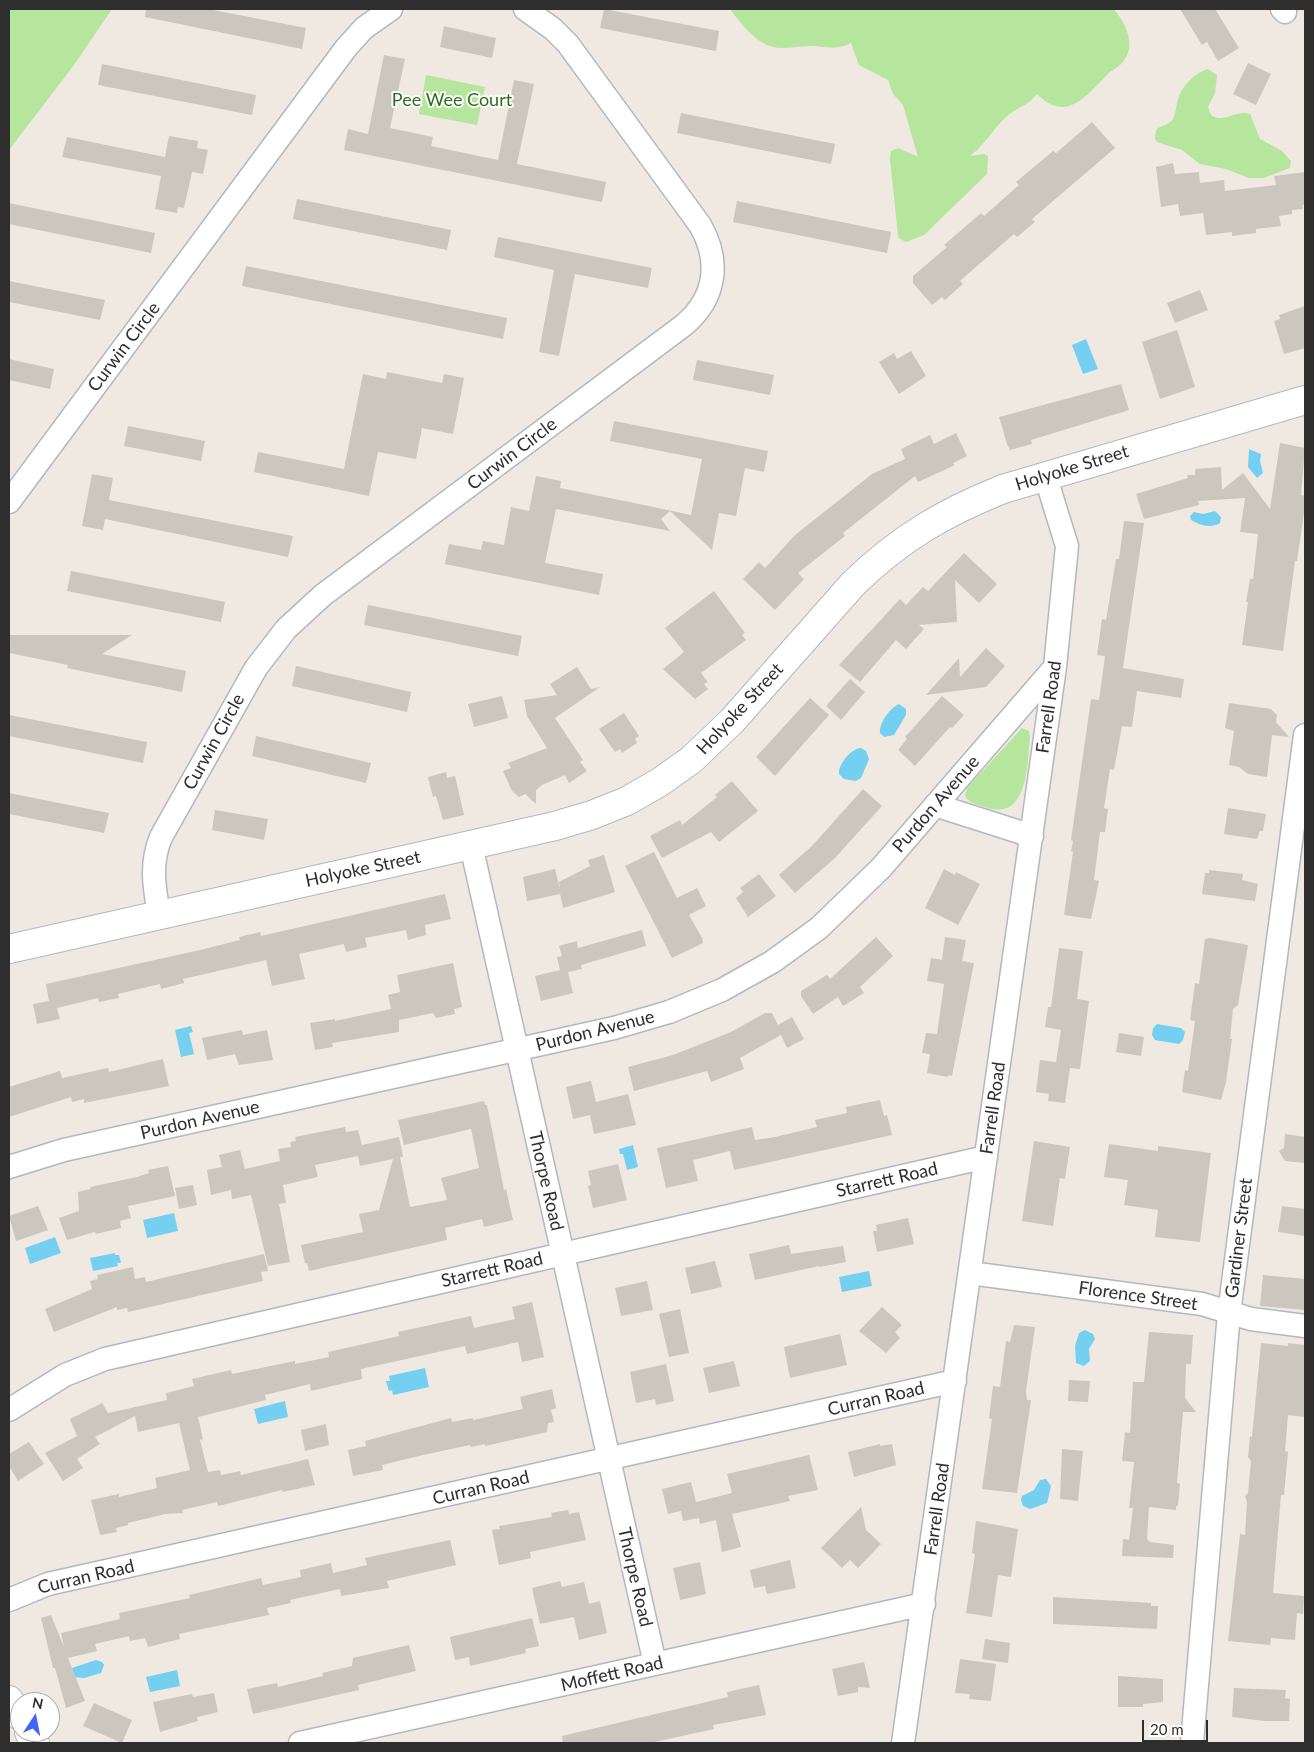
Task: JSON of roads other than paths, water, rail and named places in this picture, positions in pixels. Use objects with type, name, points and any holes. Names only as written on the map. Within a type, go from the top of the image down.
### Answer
[{"type":"main road","name":"Holyoke Street","points":[[9,948],[471,845],[592,815],[627,801],[660,782],[691,760],[719,734],[853,584],[893,548],[925,525],[960,507],[1003,489],[1045,475],[1305,400]]},
{"type":"street","name":"Curwin Circle","points":[[9,502],[346,48],[364,28],[391,9]]},
{"type":"street","name":"Curwin Circle","points":[[159,914],[153,877],[157,845],[250,678],[278,638],[304,611],[323,595],[684,325],[699,311],[709,293],[713,273],[712,253],[700,225],[568,44],[548,24],[525,9]]},
{"type":"street","name":"Farrell Road","points":[[903,1743],[1055,667],[1067,546],[1045,475]]},
{"type":"street","name":"Purdon Avenue","points":[[9,1167],[64,1150],[642,1021],[696,1001],[748,976],[796,946],[841,909],[881,868],[1055,667]]},
{"type":"street","name":"Gardiner Street","points":[[1192,1743],[1229,1313],[1305,735]]},
{"type":"street","points":[[936,805],[1032,836]]},
{"type":"street","name":"Thorpe Road","points":[[471,845],[655,1664]]},
{"type":"street","name":"Starrett Road","points":[[9,1410],[65,1375],[105,1359],[986,1157]]},
{"type":"street","name":"Florence Street","points":[[970,1273],[1202,1304],[1251,1319],[1305,1326]]},
{"type":"street","name":"Curran Road","points":[[9,1600],[48,1584],[955,1381]]},
{"type":"street","name":"Moffett Road","points":[[300,1743],[389,1733],[655,1664],[924,1604]]},
{"type":"water","points":[[1086,339],[1098,369],[1083,374],[1072,345]]},
{"type":"water","points":[[1249,449],[1261,454],[1260,461],[1263,473],[1257,478],[1248,467]]},
{"type":"water","points":[[1215,511],[1221,517],[1220,523],[1216,525],[1205,526],[1191,520],[1190,516],[1194,512],[1203,514]]},
{"type":"water","points":[[899,704],[906,709],[906,715],[894,735],[884,737],[880,733],[883,720]]},
{"type":"water","points":[[861,748],[866,751],[869,759],[861,778],[856,781],[844,779],[839,774],[843,761],[854,751]]},
{"type":"water","points":[[1157,1024],[1181,1028],[1185,1032],[1183,1040],[1179,1044],[1155,1040],[1152,1035],[1153,1028]]},
{"type":"water","points":[[191,1026],[193,1032],[189,1033],[194,1054],[181,1057],[175,1030]]},
{"type":"water","points":[[633,1145],[638,1167],[627,1170],[623,1154],[620,1154],[619,1149]]},
{"type":"water","points":[[174,1213],[178,1231],[147,1238],[143,1220]]},
{"type":"water","points":[[55,1237],[61,1253],[30,1264],[25,1248]]},
{"type":"water","points":[[115,1253],[115,1255],[119,1255],[121,1263],[117,1263],[118,1266],[93,1271],[90,1258]]},
{"type":"water","points":[[869,1271],[872,1286],[842,1292],[839,1277]]},
{"type":"water","points":[[1085,1330],[1093,1334],[1095,1339],[1089,1349],[1090,1361],[1084,1366],[1076,1363],[1075,1346],[1079,1333]]},
{"type":"water","points":[[425,1368],[429,1387],[393,1395],[392,1390],[389,1391],[386,1381],[390,1381],[389,1376]]},
{"type":"water","points":[[285,1401],[288,1417],[258,1424],[254,1409]]},
{"type":"water","points":[[1046,1479],[1051,1486],[1047,1503],[1030,1509],[1023,1506],[1022,1496],[1034,1490],[1040,1480]]},
{"type":"water","points":[[96,1660],[104,1665],[101,1673],[84,1678],[74,1677],[72,1668]]},
{"type":"water","points":[[177,1670],[180,1686],[150,1692],[146,1677]]},
{"type":"park label","name":"Pee Wee Court","points":[[452,100]]}]
